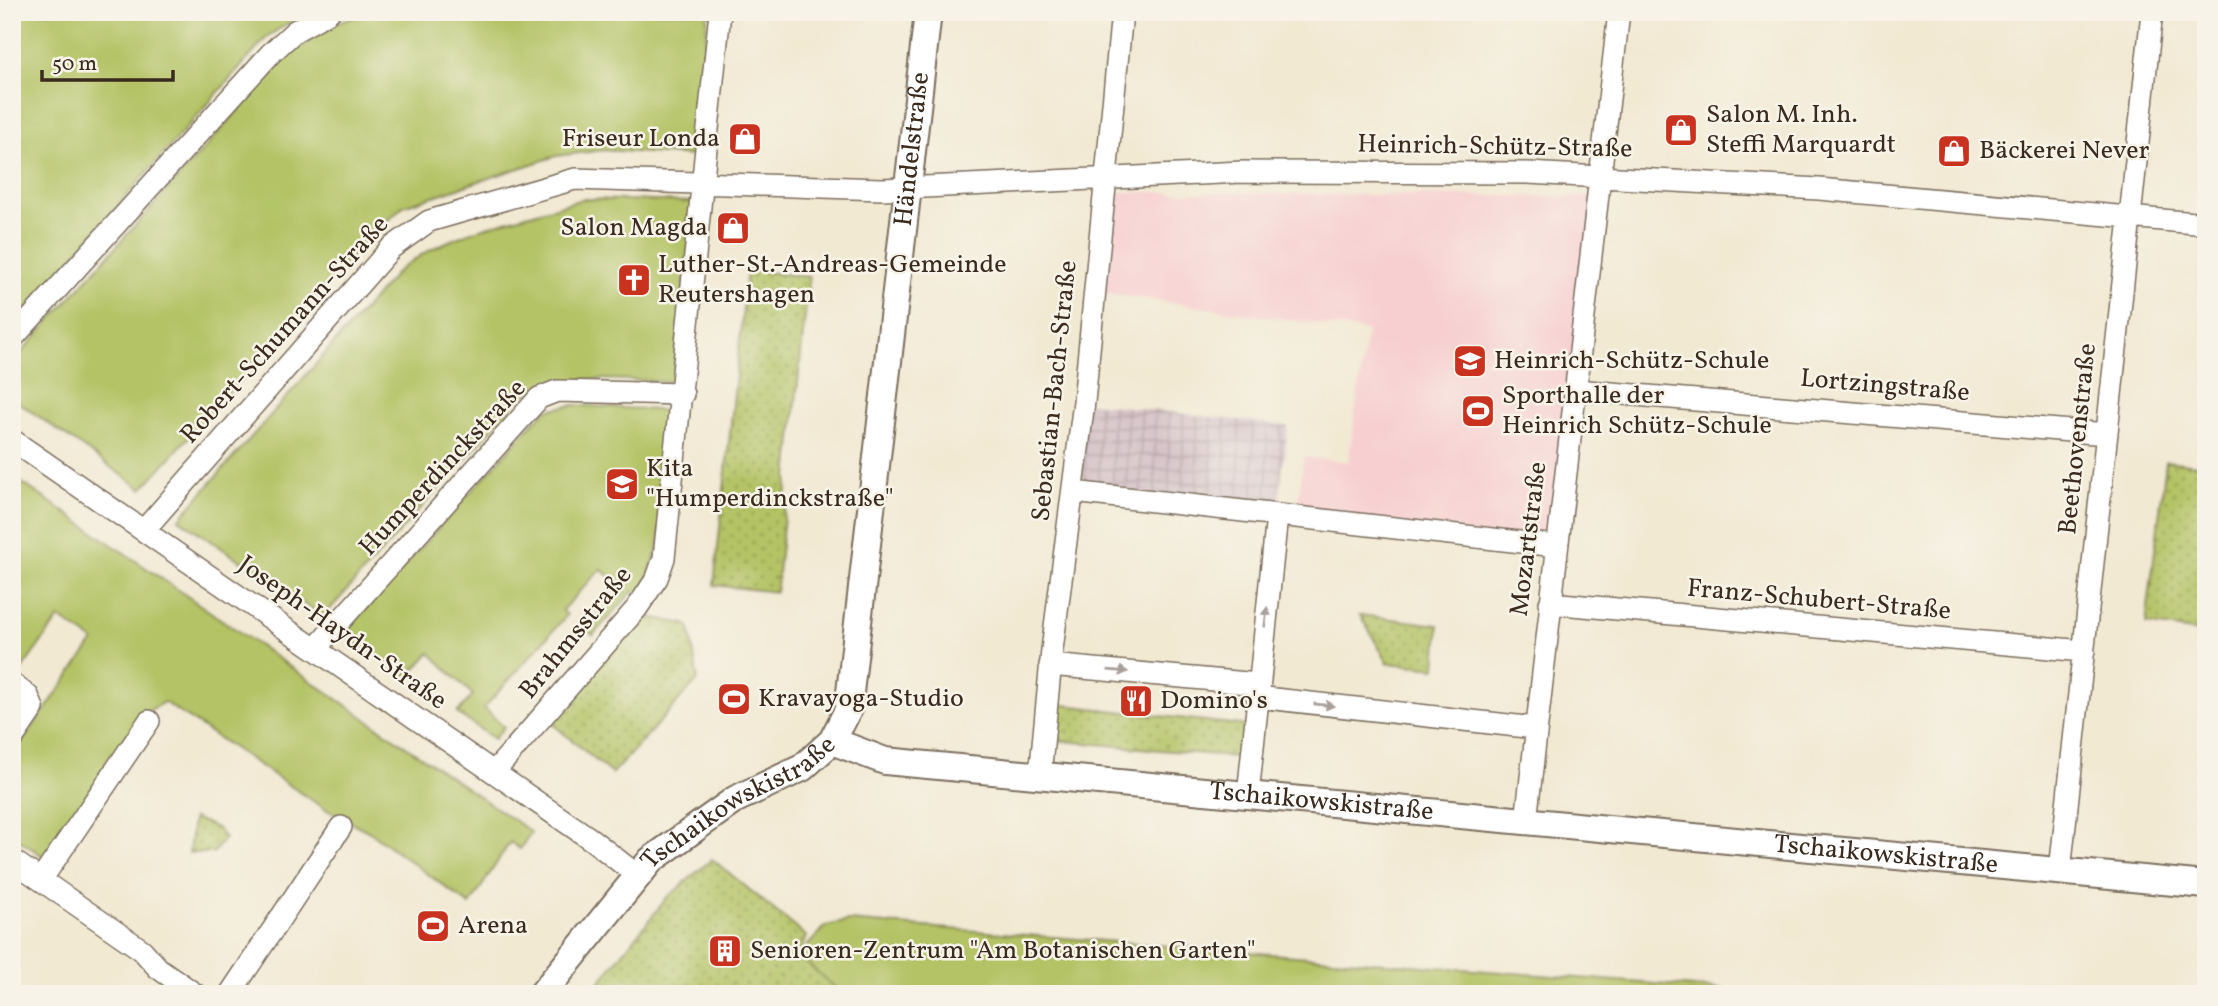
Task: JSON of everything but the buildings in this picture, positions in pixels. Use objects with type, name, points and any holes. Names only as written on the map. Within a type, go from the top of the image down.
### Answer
[{"type":"street","points":[[12,339],[271,53],[295,31],[329,12]]},
{"type":"street","name":"Brahmsstraße","points":[[494,772],[637,608],[657,578],[664,558],[683,394],[720,12]]},
{"type":"street","name":"Händelstraße","points":[[832,741],[848,710],[928,12]]},
{"type":"street","name":"Sebastian-Bach-Straße","points":[[1040,776],[1050,665],[1073,492],[1107,177],[1122,12]]},
{"type":"street","name":"Mozartstraße","points":[[1526,821],[1619,12]]},
{"type":"street","name":"Beethovenstraße","points":[[2060,871],[2152,12]]},
{"type":"street","name":"Heinrich-Schütz-Straße","points":[[908,188],[1107,177],[1329,171],[1599,176],[1819,189],[2130,215],[2206,224]]},
{"type":"street","name":"Robert-Schumann-Straße","points":[[144,530],[391,248],[429,221],[575,179],[908,188]]},
{"type":"street","name":"Lortzingstraße","points":[[1575,390],[2107,434]]},
{"type":"street","name":"Humperdinckstraße","points":[[316,648],[539,398],[557,391],[683,394]]},
{"type":"street","name":"Joseph-Haydn-Straße","points":[[12,440],[598,844],[638,876]]},
{"type":"street","points":[[1073,492],[1556,546]]},
{"type":"street","points":[[1248,796],[1257,691],[1278,516]]},
{"type":"street","name":"Franz-Schubert-Straße","points":[[1550,603],[2084,651]]},
{"type":"street","points":[[1050,665],[1535,728]]},
{"type":"street","points":[[12,684],[28,695],[33,708],[12,739]]},
{"type":"street","points":[[41,880],[149,721]]},
{"type":"street","name":"Tschaikowskistraße","points":[[542,994],[651,860],[736,799],[802,768],[832,741],[885,761],[2206,885]]},
{"type":"street","points":[[230,994],[341,827]]},
{"type":"street","points":[[12,860],[142,950],[158,968],[195,994]]},
{"type":"shaded area","name":"Heinrich-Schütz-Schule","points":[[1116,192],[1597,197],[1556,546],[1296,518],[1304,457],[1348,462],[1367,331],[1104,293]]},
{"type":"shaded area","points":[[1084,402],[1288,426],[1277,516],[1073,492]]},
{"type":"green space","points":[[18,12],[306,12],[268,36],[12,325],[12,18]]},
{"type":"green space","points":[[370,12],[708,12],[695,156],[604,150],[556,156],[403,206],[359,248],[142,489],[12,398],[12,363],[287,56],[337,22]]},
{"type":"green space","points":[[583,199],[694,202],[673,382],[575,380],[537,389],[520,398],[323,617],[179,519],[398,271],[418,257],[463,235]]},
{"type":"green space","points":[[747,270],[809,277],[776,592],[714,585]]},
{"type":"green space","points":[[573,405],[672,411],[659,546],[641,597],[633,591],[593,635],[584,627],[625,591],[601,569],[562,610],[567,615],[484,708],[504,727],[494,739],[457,713],[473,695],[430,653],[408,677],[343,634],[546,410]]},
{"type":"green space","points":[[2166,461],[2206,466],[2206,633],[2146,624]]},
{"type":"green space","points":[[12,476],[531,832],[520,849],[510,842],[470,905],[370,832],[325,809],[164,702],[139,717],[47,859],[12,835],[12,756],[94,641],[59,618],[17,676],[12,673]]},
{"type":"green space","points":[[1360,615],[1439,625],[1436,668],[1388,663]]},
{"type":"green space","points":[[643,616],[686,624],[690,628],[698,680],[612,774],[549,721]]},
{"type":"green space","points":[[1046,703],[1248,726],[1246,758],[1043,739]]},
{"type":"green space","points":[[193,818],[217,828],[225,838],[213,853],[189,853]]},
{"type":"green space","points":[[712,859],[806,936],[799,956],[843,994],[590,994],[666,899]]},
{"type":"green space","points":[[848,921],[1783,994],[843,994],[798,956],[826,926]]},
{"type":"place","name":"Salon M. Inh. Steffi Marquardt","points":[[1681,130]]},
{"type":"place","name":"Friseur Londa","points":[[745,139]]},
{"type":"place","name":"Bäckerei Never","points":[[1954,151]]},
{"type":"place","name":"Salon Magda","points":[[733,228]]},
{"type":"place","name":"Luther-St.-Andreas-Gemeinde Reutershagen","points":[[634,280]]},
{"type":"place","name":"Heinrich-Schütz-Schule","points":[[1470,361]]},
{"type":"place","name":"Sporthalle der Heinrich Schütz-Schule","points":[[1478,411]]},
{"type":"place","name":"Kita \"Humperdinckstraße\"","points":[[622,484]]},
{"type":"place","name":"Kravayoga-Studio","points":[[734,699]]},
{"type":"place","name":"Domino's","points":[[1136,701]]},
{"type":"place","name":"Arena","points":[[433,926]]},
{"type":"place","name":"Senioren-Zentrum \"Am Botanischen Garten\"","points":[[725,951]]}]
